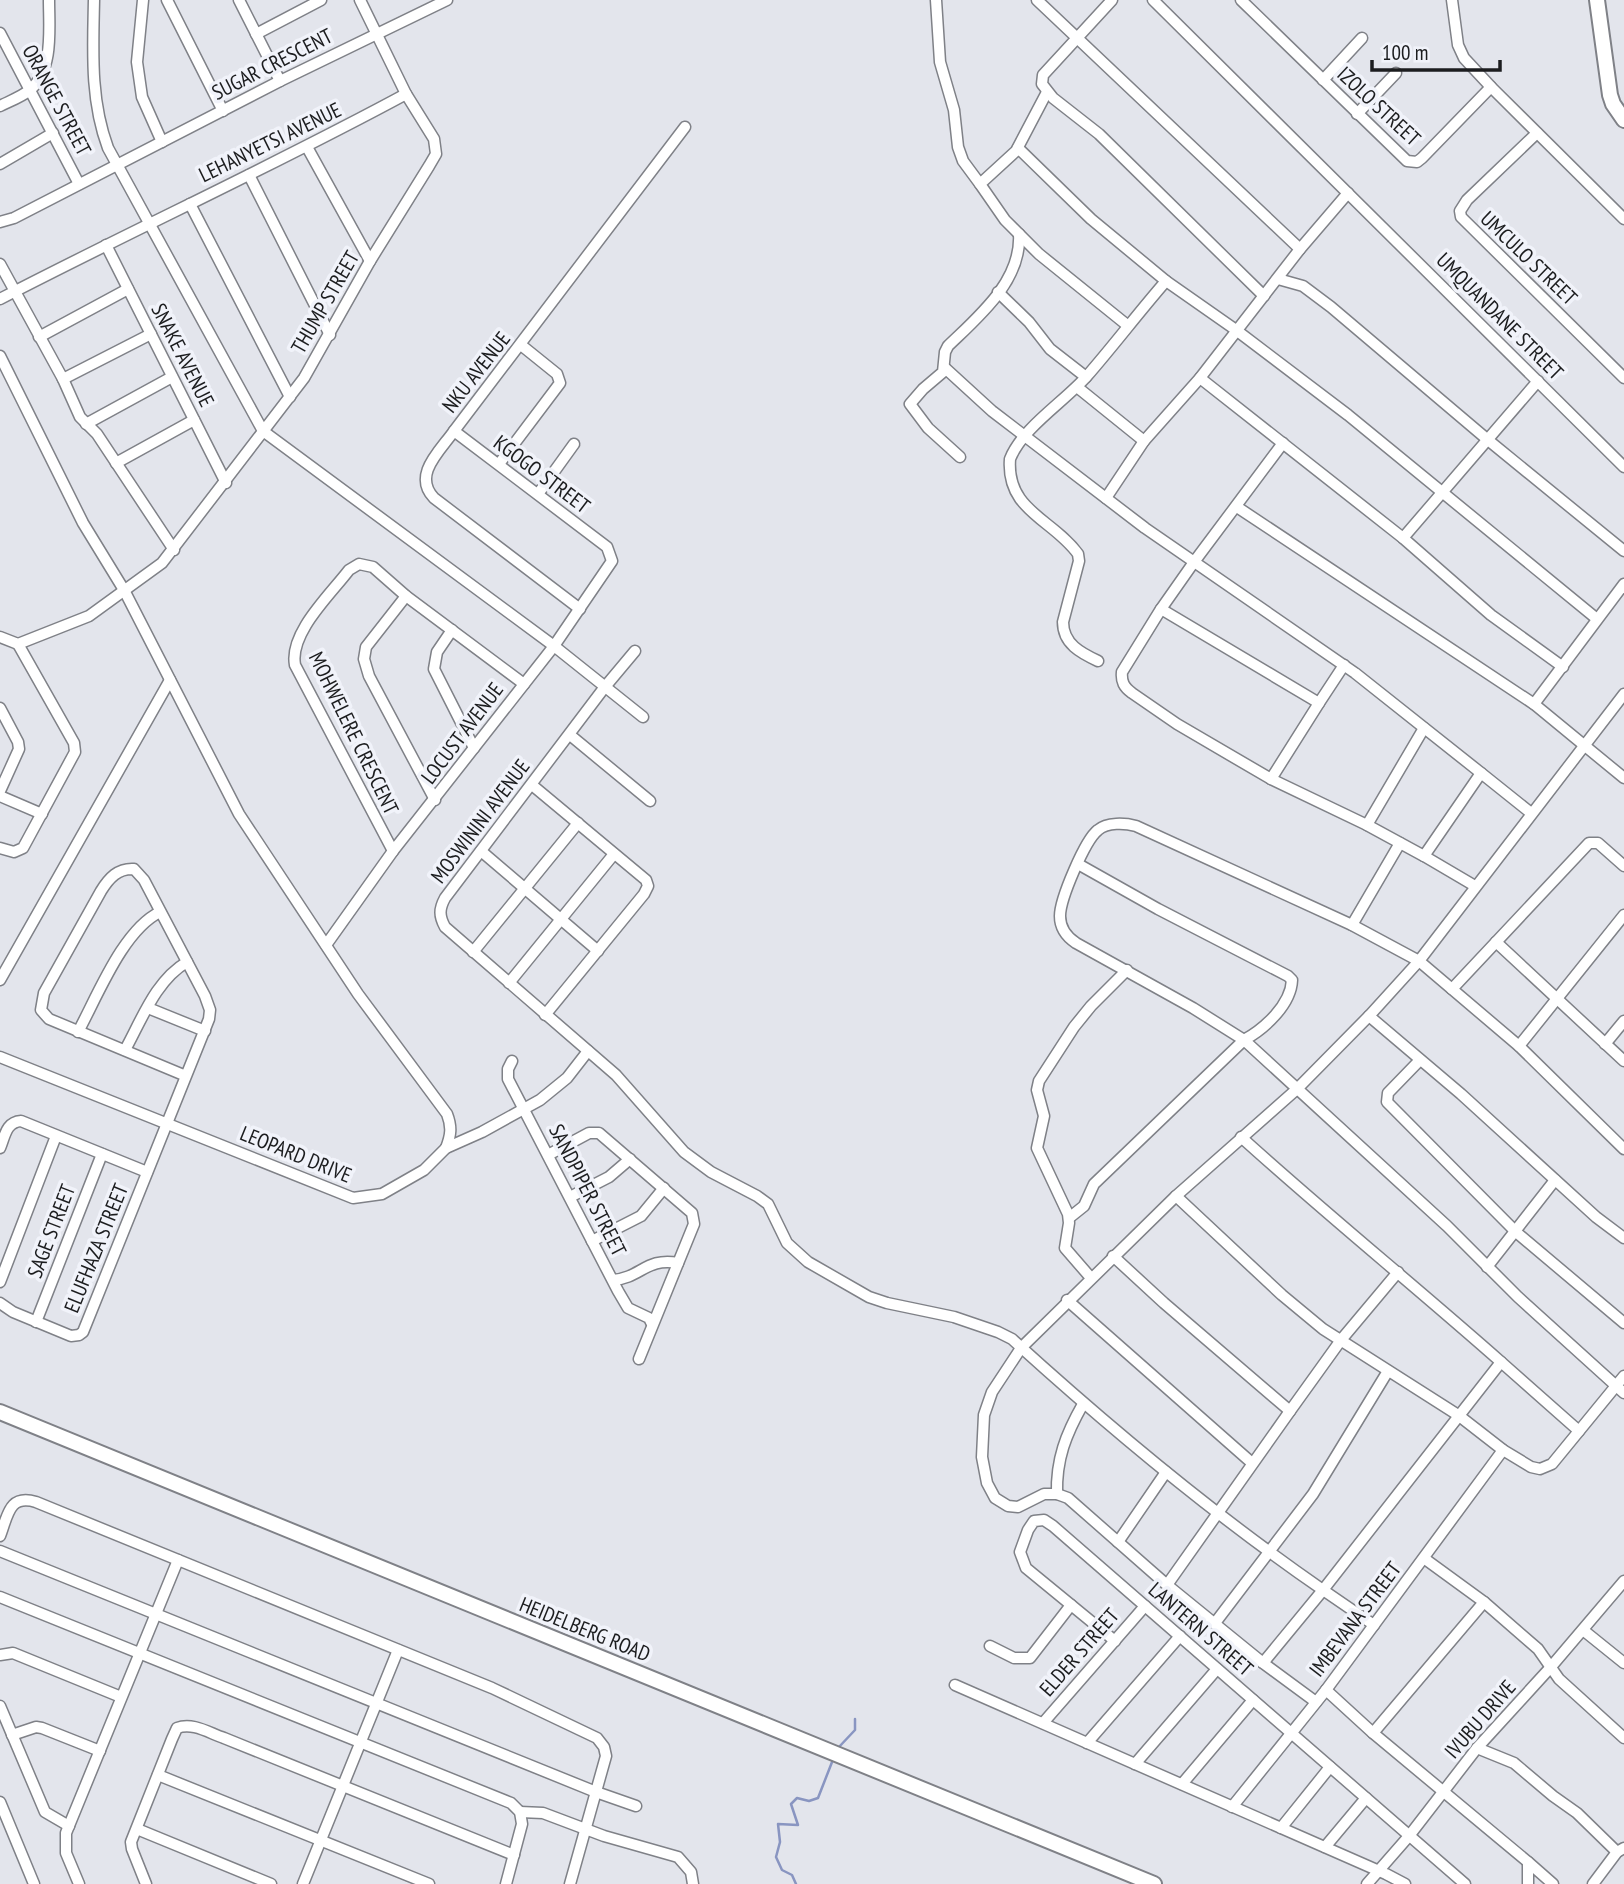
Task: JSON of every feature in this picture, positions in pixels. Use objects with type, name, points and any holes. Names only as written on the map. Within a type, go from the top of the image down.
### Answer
[{"type":"main road","points":[[1597,0],[1610,95],[1624,120]]},
{"type":"main road","name":"HEIDELBERG ROAD","points":[[0,1412],[1154,1884]]},
{"type":"street","points":[[0,106],[31,89],[42,72],[47,56],[49,0]]},
{"type":"street","points":[[94,0],[94,91],[102,133],[117,165],[264,431],[554,646],[643,717]]},
{"type":"street","points":[[143,0],[137,62],[142,97],[162,142]]},
{"type":"street","points":[[167,0],[223,111]]},
{"type":"street","points":[[239,0],[280,81]]},
{"type":"street","points":[[256,34],[321,0]]},
{"type":"street","name":"THUMP STREET","points":[[18,645],[89,616],[152,572],[174,550],[290,397],[330,335],[370,261],[436,153],[434,139],[407,94],[360,0]]},
{"type":"street","name":"SUGAR CRESCENT","points":[[0,222],[14,218],[280,81],[447,0]]},
{"type":"street","points":[[936,0],[940,62],[952,100],[958,147],[963,161],[1005,220],[1039,254],[1127,325]]},
{"type":"street","points":[[1037,0],[1300,249]]},
{"type":"street","points":[[1112,0],[1043,75],[1042,84],[1047,92],[1098,134],[1264,296]]},
{"type":"street","name":"UMQUANDANE STREET","points":[[1153,0],[1624,467]]},
{"type":"street","name":"IZOLO STREET","points":[[1241,0],[1401,158],[1412,163],[1422,158],[1491,87]]},
{"type":"street","points":[[1452,0],[1460,52],[1491,87],[1624,219]]},
{"type":"street","name":"ORANGE STREET","points":[[0,33],[4,49],[31,89],[79,184]]},
{"type":"street","points":[[1323,80],[1362,38]]},
{"type":"street","points":[[1357,114],[1396,73]]},
{"type":"street","points":[[980,184],[1018,148],[1047,92]]},
{"type":"street","name":"LEHANYETSI AVENUE","points":[[0,299],[150,222],[307,147],[407,94]]},
{"type":"street","name":"NKU AVENUE","points":[[580,609],[430,493],[425,482],[426,471],[685,127]]},
{"type":"street","name":"UMCULO STREET","points":[[1537,132],[1467,200],[1460,211],[1461,217],[1624,378]]},
{"type":"street","points":[[0,164],[53,133]]},
{"type":"street","points":[[307,147],[370,261]]},
{"type":"street","points":[[1018,148],[1091,219],[1167,281],[1236,330],[1444,492],[1597,618]]},
{"type":"street","points":[[249,175],[330,335]]},
{"type":"street","points":[[1106,498],[1144,441],[1200,377],[1300,249],[1348,193]]},
{"type":"street","points":[[190,204],[290,397]]},
{"type":"street","points":[[1019,234],[1018,257],[1010,276],[972,323],[948,346],[944,355],[945,368],[976,398],[1106,498],[1345,665],[1531,813]]},
{"type":"street","name":"SNAKE AVENUE","points":[[106,245],[226,483]]},
{"type":"street","points":[[0,264],[63,379],[77,412],[97,434],[174,550]]},
{"type":"street","points":[[1278,279],[1310,290],[1624,551]]},
{"type":"street","points":[[1098,661],[1075,647],[1064,633],[1063,622],[1079,561],[1078,554],[1020,501],[1015,493],[1009,468],[1010,459],[1025,436],[1077,387],[1167,281]]},
{"type":"street","points":[[39,337],[128,289]]},
{"type":"street","points":[[998,292],[1029,322],[1050,349],[1086,377]]},
{"type":"street","points":[[63,379],[151,334]]},
{"type":"street","points":[[499,464],[560,383],[557,374],[521,345]]},
{"type":"street","points":[[0,356],[83,523],[124,590],[239,814],[418,1078],[447,1114],[451,1124],[451,1136],[446,1148]]},
{"type":"street","points":[[945,368],[911,404],[928,428],[960,457]]},
{"type":"street","points":[[86,424],[172,377]]},
{"type":"street","points":[[1200,377],[1403,538],[1491,615],[1563,667]]},
{"type":"street","points":[[1403,538],[1538,382]]},
{"type":"street","points":[[1077,387],[1144,441]]},
{"type":"street","points":[[116,463],[194,420]]},
{"type":"street","name":"KGOGO STREET","points":[[454,431],[607,547]]},
{"type":"street","points":[[1283,443],[1161,609],[1122,672],[1122,683],[1125,688],[1177,724],[1271,779],[1367,825],[1475,886]]},
{"type":"street","points":[[538,494],[574,444]]},
{"type":"street","points":[[1237,507],[1534,704],[1624,778]]},
{"type":"street","name":"LOCUST AVENUE","points":[[326,945],[393,851],[554,646],[610,566],[612,556],[607,547]]},
{"type":"street","name":"MOHWELERE CRESCENT","points":[[393,851],[295,665],[295,643],[304,628],[354,566],[359,564],[373,567],[524,684]]},
{"type":"street","points":[[1534,704],[1624,584]]},
{"type":"street","points":[[407,596],[366,646],[364,659],[369,676],[435,800]]},
{"type":"street","points":[[1161,609],[1319,703]]},
{"type":"street","points":[[452,630],[437,653],[434,669],[474,748]]},
{"type":"street","points":[[0,637],[18,645],[75,747],[72,759],[23,848],[14,852],[0,848]]},
{"type":"street","name":"MOSWININI AVENUE","points":[[635,651],[445,898],[440,911],[445,927],[627,1086],[684,1152],[712,1172],[768,1204],[787,1243],[808,1262],[869,1297],[954,1317],[1004,1334],[1083,1404],[1218,1515],[1374,1625]]},
{"type":"street","points":[[1271,779],[1345,665]]},
{"type":"street","points":[[0,980],[170,680]]},
{"type":"street","points":[[1316,1702],[1167,1585],[1080,1508],[1057,1494],[1035,1497],[1018,1507],[1008,1506],[995,1498],[987,1483],[982,1457],[984,1415],[992,1392],[1021,1348],[1176,1196],[1297,1088],[1419,961],[1624,694]]},
{"type":"street","points":[[0,708],[19,749],[0,793],[42,814]]},
{"type":"street","points":[[1367,825],[1424,728]]},
{"type":"street","points":[[0,735],[11,729]]},
{"type":"street","points":[[570,735],[650,801]]},
{"type":"street","points":[[1424,856],[1481,773]]},
{"type":"street","points":[[532,785],[646,880],[648,886],[545,1015]]},
{"type":"street","points":[[473,952],[578,823]]},
{"type":"street","points":[[1620,1389],[1244,1040],[1071,939],[1060,918],[1062,902],[1091,836],[1099,828],[1133,825],[1352,925],[1419,961],[1519,1046],[1624,1149]]},
{"type":"street","points":[[1452,989],[1589,843],[1598,844],[1624,866]]},
{"type":"street","points":[[1352,925],[1400,844]]},
{"type":"street","points":[[481,851],[598,951]]},
{"type":"street","points":[[509,983],[614,854]]},
{"type":"street","points":[[1069,1218],[1084,1206],[1094,1184],[1244,1040],[1266,1025],[1291,989],[1292,980],[1078,864]]},
{"type":"street","points":[[148,1008],[205,1031],[209,1019],[208,1003],[144,880],[134,869],[122,869],[107,882],[48,986],[41,1006],[43,1015],[186,1076]]},
{"type":"street","points":[[78,1032],[131,936],[145,920],[160,912]]},
{"type":"street","points":[[1519,1046],[1624,915]]},
{"type":"street","points":[[1496,942],[1624,1061]]},
{"type":"street","points":[[125,1050],[166,978],[187,962]]},
{"type":"street","points":[[1091,1278],[1065,1248],[1069,1218],[1037,1148],[1044,1116],[1037,1090],[1039,1082],[1074,1027],[1127,970]]},
{"type":"street","points":[[1369,1016],[1624,1238]]},
{"type":"street","points":[[1605,1044],[1624,1021]]},
{"type":"street","name":"ELUFHAZA STREET","points":[[0,1303],[13,1312],[71,1336],[83,1332],[205,1031]]},
{"type":"street","name":"LEOPARD DRIVE","points":[[0,1057],[353,1198],[383,1194],[424,1170],[446,1148],[556,1089],[588,1051]]},
{"type":"street","points":[[1420,1060],[1388,1093],[1387,1102],[1516,1232],[1624,1323]]},
{"type":"street","name":"SANDPIPER STREET","points":[[512,1061],[508,1069],[508,1079],[592,1241],[628,1308],[649,1318],[652,1324]]},
{"type":"street","name":"ELUFHAZA STREET","points":[[0,1148],[9,1126],[15,1121],[24,1122],[147,1171]]},
{"type":"street","points":[[548,1155],[595,1133],[604,1137],[690,1209],[694,1218],[639,1359]]},
{"type":"street","points":[[0,1282],[56,1136]]},
{"type":"street","points":[[1241,1137],[1579,1431]]},
{"type":"street","name":"SAGE STREET","points":[[36,1322],[102,1154]]},
{"type":"street","points":[[570,1197],[609,1177],[630,1159]]},
{"type":"street","points":[[1487,1267],[1555,1180]]},
{"type":"street","points":[[592,1241],[641,1216],[664,1188]]},
{"type":"street","points":[[1176,1196],[1282,1295],[1323,1329],[1458,1415],[1503,1450],[1531,1467],[1546,1468],[1552,1464],[1579,1431],[1620,1389],[1624,1376]]},
{"type":"street","points":[[1113,1256],[1290,1411]]},
{"type":"street","points":[[613,1280],[622,1280],[658,1261],[678,1263]]},
{"type":"street","points":[[1167,1585],[1341,1340],[1398,1272]]},
{"type":"street","points":[[1068,1300],[1252,1462]]},
{"type":"street","points":[[1263,1663],[1501,1362]]},
{"type":"street","points":[[1215,1623],[1313,1494],[1388,1371]]},
{"type":"street","points":[[1057,1494],[1060,1454],[1071,1425],[1083,1404]]},
{"type":"street","name":"IMBEVANA STREET","points":[[1232,1807],[1326,1690],[1503,1450]]},
{"type":"street","points":[[1118,1542],[1166,1472]]},
{"type":"street","points":[[0,1535],[12,1505],[18,1500],[26,1499],[492,1688],[597,1738],[604,1747],[606,1756],[570,1884]]},
{"type":"street","name":"LANTERN STREET","points":[[1115,1641],[1026,1568],[1020,1552],[1034,1521],[1044,1520],[1053,1526],[1465,1884]]},
{"type":"street","points":[[0,1551],[636,1806]]},
{"type":"street","points":[[1425,1559],[1484,1602],[1538,1649],[1559,1679],[1624,1738]]},
{"type":"street","points":[[79,1884],[66,1853],[65,1841],[69,1826],[178,1560]]},
{"type":"street","name":"IVUBU DRIVE","points":[[1367,1884],[1409,1836],[1476,1748],[1550,1668],[1624,1581]]},
{"type":"street","points":[[1615,1593],[1624,1600]]},
{"type":"street","points":[[0,1597],[511,1804],[520,1812],[522,1824],[506,1884]]},
{"type":"street","points":[[1373,1733],[1484,1602]]},
{"type":"street","points":[[990,1646],[1014,1658],[1030,1658],[1071,1605]]},
{"type":"street","name":"ELDER STREET","points":[[1043,1723],[1145,1606]]},
{"type":"street","points":[[1583,1630],[1624,1663]]},
{"type":"street","points":[[1087,1743],[1180,1636]]},
{"type":"street","points":[[303,1884],[398,1650]]},
{"type":"street","points":[[0,1655],[13,1653],[121,1697]]},
{"type":"street","points":[[1135,1764],[1217,1669]]},
{"type":"street","points":[[955,1685],[1405,1884]]},
{"type":"street","points":[[1326,1690],[1373,1733],[1553,1884]]},
{"type":"street","points":[[1182,1784],[1253,1700]]},
{"type":"street","points":[[0,1706],[45,1812],[69,1826]]},
{"type":"street","points":[[146,1884],[131,1842],[177,1728],[192,1726],[514,1855]]},
{"type":"street","points":[[12,1735],[36,1727],[42,1728],[100,1751]]},
{"type":"street","points":[[1476,1748],[1514,1763],[1620,1850],[1593,1884]]},
{"type":"street","points":[[1281,1828],[1330,1767]]},
{"type":"street","points":[[158,1775],[429,1884]]},
{"type":"street","points":[[1325,1847],[1366,1798]]},
{"type":"street","points":[[0,1802],[34,1884]]},
{"type":"street","points":[[520,1812],[542,1813],[678,1857],[691,1872],[693,1884]]},
{"type":"street","points":[[137,1829],[271,1884]]},
{"type":"street","points":[[1528,1862],[1528,1884]]},
{"type":"waterway","points":[[838,1748],[855,1730],[855,1719]]},
{"type":"waterway","points":[[796,1884],[792,1875],[782,1870],[776,1857],[780,1842],[778,1824],[798,1825],[791,1804],[797,1798],[809,1801],[818,1798],[834,1757]]}]
